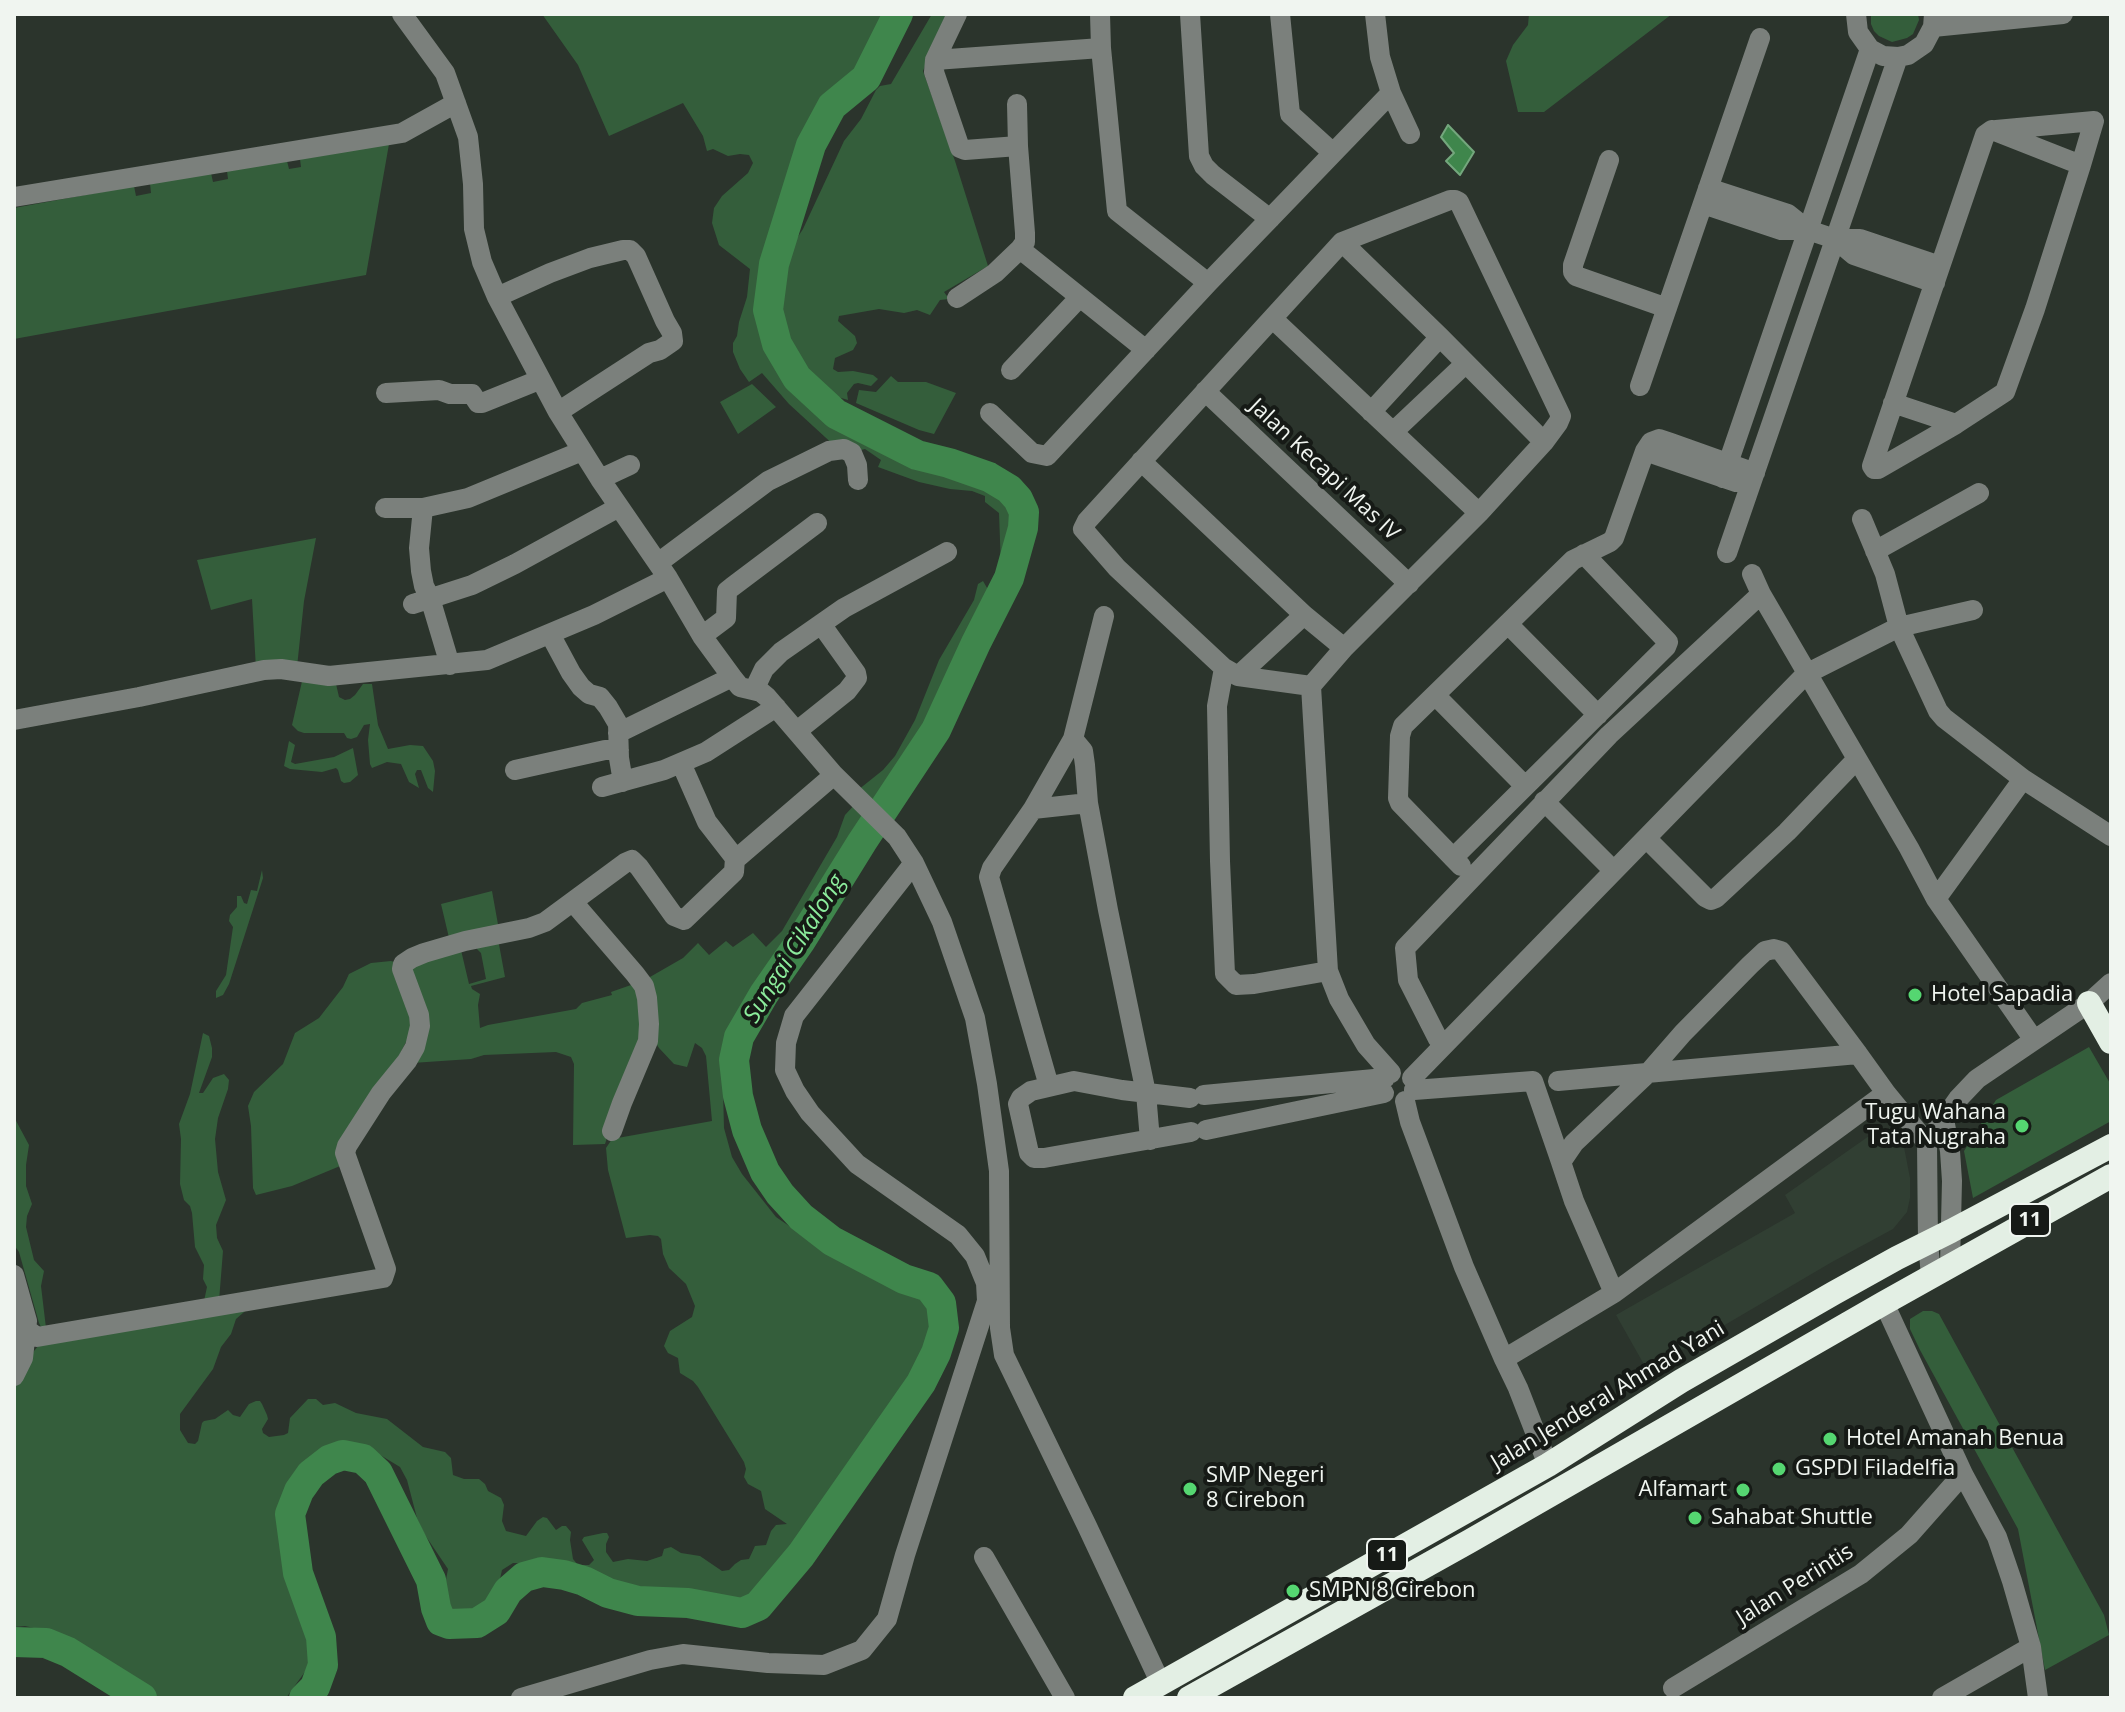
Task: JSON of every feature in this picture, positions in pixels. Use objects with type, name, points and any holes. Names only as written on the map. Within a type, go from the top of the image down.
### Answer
[{"type":"highway","points":[[2089,1003],[2111,1042]]},
{"type":"highway","name":"Jalan Jenderal Ahmad Yani","points":[[1135,1698],[1548,1465],[1681,1381],[1834,1293],[2111,1146]]},
{"type":"highway","name":"11","points":[[1196,1696],[2111,1176]]},
{"type":"street","points":[[402,14],[445,73],[468,137],[474,229],[482,262],[539,380],[558,412],[702,636],[732,677],[740,687],[761,692],[834,775],[897,837],[914,863],[942,922],[975,1018],[987,1084],[999,1171],[1000,1328],[1004,1355],[1161,1684]]},
{"type":"street","points":[[957,14],[935,60],[934,72],[960,148],[1018,146]]},
{"type":"street","points":[[1100,14],[1117,211],[1208,283]]},
{"type":"street","points":[[1190,14],[1199,156],[1213,175],[1270,219]]},
{"type":"street","points":[[1280,14],[1290,114],[1333,153]]},
{"type":"street","points":[[1375,14],[1380,57],[1391,93],[1410,134]]},
{"type":"street","points":[[1856,14],[1858,32],[1870,49],[1883,56],[1898,57],[1908,55],[1924,44],[1934,21],[2063,14]]},
{"type":"street","points":[[1640,386],[1760,38]]},
{"type":"street","points":[[935,60],[1101,48]]},
{"type":"street","points":[[1725,470],[1870,49]]},
{"type":"street","points":[[1727,553],[1898,57]]},
{"type":"street","points":[[990,413],[1032,453],[1047,456],[1391,93]]},
{"type":"street","points":[[14,197],[402,133],[456,103]]},
{"type":"street","points":[[957,298],[995,273],[1025,242],[1017,104]]},
{"type":"street","points":[[2094,121],[2081,165],[2007,388],[1956,424],[1874,469],[1872,466],[1985,135],[1992,130],[2094,121]]},
{"type":"street","points":[[1992,130],[2081,165]]},
{"type":"street","points":[[1609,160],[1573,272],[1576,276],[1667,308]]},
{"type":"street","points":[[1706,196],[1788,214],[1808,230],[1835,239],[1854,255],[1937,274]]},
{"type":"street","points":[[1311,686],[1231,672],[1117,568],[1083,529],[1141,461],[1342,242],[1450,200],[1459,202],[1561,416],[1544,442],[1479,513],[1344,648],[1311,686],[1328,971],[1339,999],[1387,1081],[1389,1099],[1397,1102],[1410,1089],[1613,870],[1806,674],[1899,627],[1973,610]]},
{"type":"street","points":[[1342,242],[1544,442]]},
{"type":"street","points":[[1020,249],[1146,350]]},
{"type":"street","points":[[497,297],[590,258],[630,250],[636,256],[673,341],[558,412]]},
{"type":"street","points":[[1011,370],[1080,297]]},
{"type":"street","points":[[1273,319],[1479,513]]},
{"type":"street","points":[[1371,412],[1440,337]]},
{"type":"street","points":[[1393,432],[1465,364]]},
{"type":"street","points":[[386,393],[439,390],[450,394],[472,394],[478,403],[482,403],[539,380]]},
{"type":"street","name":"Jalan Kecapi Mas IV","points":[[1205,391],[1409,584]]},
{"type":"street","points":[[1893,403],[1956,424]]},
{"type":"street","points":[[1584,554],[1668,642],[1666,647],[1525,786],[1457,862],[1398,798],[1401,731],[1573,560],[1584,554],[1610,542],[1614,538],[1651,442],[1659,439],[1752,480]]},
{"type":"street","points":[[14,720],[264,670],[342,675],[487,660],[550,634],[663,571],[768,481],[829,451],[844,449],[852,453],[858,480]]},
{"type":"street","points":[[385,508],[423,508],[468,498],[582,451]]},
{"type":"street","points":[[1141,461],[1304,615],[1344,648]]},
{"type":"street","points":[[600,479],[630,465]]},
{"type":"street","points":[[1875,551],[1979,493]]},
{"type":"street","points":[[422,601],[494,575],[619,507]]},
{"type":"street","points":[[423,508],[419,548],[425,591],[422,601],[450,665]]},
{"type":"street","points":[[1862,519],[1885,574],[1899,627],[1938,711],[2023,779],[2111,836]]},
{"type":"street","points":[[702,636],[726,618],[727,591],[817,523]]},
{"type":"street","points":[[754,690],[764,669],[781,652],[844,608],[947,552]]},
{"type":"street","points":[[1752,574],[1936,899],[2034,1040]]},
{"type":"street","points":[[1438,1039],[1408,980],[1405,948],[1609,735],[1761,594]]},
{"type":"street","points":[[1304,615],[1231,672],[1217,706],[1225,974],[1236,985],[1328,971]]},
{"type":"street","points":[[1049,1086],[989,877],[1073,739],[1104,616]]},
{"type":"street","points":[[797,731],[847,691],[857,678],[821,624]]},
{"type":"street","points":[[1508,624],[1598,715]]},
{"type":"street","points":[[550,634],[581,687],[589,694],[600,697],[618,724],[623,782]]},
{"type":"street","points":[[515,770],[591,753],[732,677]]},
{"type":"street","points":[[1435,695],[1525,786]]},
{"type":"street","points":[[602,787],[664,770],[706,752],[776,707]]},
{"type":"street","points":[[1073,739],[1083,751],[1088,803],[1146,1093],[1150,1140]]},
{"type":"street","points":[[1646,838],[1711,900],[1787,832],[1857,759]]},
{"type":"street","points":[[20,1324],[37,1337],[383,1278],[386,1269],[345,1153],[381,1093],[415,1047],[419,1015],[402,969],[403,964],[424,953],[545,922],[632,860],[674,916],[684,920],[734,872],[735,860],[707,822],[681,763]]},
{"type":"street","points":[[735,860],[834,775]]},
{"type":"street","points":[[1936,899],[2023,779]]},
{"type":"street","points":[[1544,801],[1613,870]]},
{"type":"street","points":[[1033,809],[1088,803]]},
{"type":"street","points":[[521,1698],[650,1660],[683,1654],[824,1665],[862,1650],[887,1619],[987,1301],[986,1283],[975,1256],[958,1235],[857,1164],[810,1113],[785,1070],[786,1043],[794,1016],[914,863]]},
{"type":"street","points":[[573,902],[630,967],[644,986],[647,998],[648,1041],[612,1131]]},
{"type":"street","points":[[1561,1162],[1574,1143],[1649,1072],[1750,965],[1765,951],[1774,949],[1781,951],[1927,1143]]},
{"type":"street","points":[[1940,1271],[1928,1242],[1927,1143],[1958,1099],[1977,1079],[2089,1003],[2111,983]]},
{"type":"street","points":[[1558,1081],[1858,1054]]},
{"type":"street","points":[[1387,1081],[1197,1096],[1146,1093],[1074,1081],[1031,1091],[1018,1104],[1029,1153],[1034,1158],[1044,1158],[1292,1112],[1387,1081],[1402,1071],[1410,1089],[1410,1122],[1464,1267],[1518,1388],[1548,1465]]},
{"type":"street","points":[[1410,1089],[1533,1081],[1574,1201],[1614,1293]]},
{"type":"street","points":[[1292,1112],[1295,1087]]},
{"type":"street","points":[[1504,1359],[1614,1293],[1886,1093]]},
{"type":"street","points":[[1940,1271],[1951,1231],[1951,1166],[1944,1119]]},
{"type":"street","points":[[14,1275],[27,1321],[20,1324]]},
{"type":"street","points":[[1884,1303],[1963,1474],[1997,1537],[2031,1647],[2038,1698]]},
{"type":"street","points":[[14,1376],[23,1358],[20,1324]]},
{"type":"street","name":"Jalan Perintis","points":[[1673,1688],[1861,1574],[1909,1535],[1963,1474]]},
{"type":"street","points":[[984,1557],[1065,1698]]},
{"type":"street","points":[[1942,1698],[2031,1647]]},
{"type":"shaded area","points":[[542,14],[887,14],[858,72],[824,99],[801,141],[764,262],[758,311],[768,348],[789,384],[830,424],[913,465],[977,484],[1009,504],[1014,514],[1013,526],[1001,567],[999,513],[985,502],[985,496],[919,482],[878,467],[881,460],[865,449],[837,448],[789,404],[762,373],[749,382],[733,352],[733,343],[747,297],[750,269],[719,245],[712,223],[714,208],[722,196],[748,173],[753,163],[749,155],[728,156],[713,149],[707,151],[703,136],[683,103],[609,136],[578,65]]},
{"type":"shaded area","points":[[932,14],[947,14],[923,71],[988,266],[944,292],[949,299],[940,300],[930,315],[917,310],[904,313],[879,309],[839,316],[838,321],[855,336],[857,343],[853,350],[835,358],[833,369],[873,375],[878,379],[871,386],[854,384],[847,393],[848,400],[828,394],[808,380],[798,363],[784,336],[780,282],[790,249],[803,229],[844,141],[861,119],[876,90],[891,84]]},
{"type":"shaded area","points":[[1529,14],[1672,14],[1544,112],[1518,112],[1506,61],[1528,25]]},
{"type":"shaded area","points":[[1871,14],[1918,14],[1919,20],[1913,34],[1892,42],[1874,31]]},
{"type":"shaded area","points":[[1448,125],[1474,152],[1460,175],[1446,161],[1454,153],[1441,137]]},
{"type":"shaded area","points":[[389,144],[366,275],[14,339],[14,208],[134,186],[136,196],[151,193],[150,183],[211,173],[213,182],[228,179],[227,171],[287,161],[289,169],[301,167],[300,159]]},
{"type":"shaded area","points":[[891,376],[898,382],[926,382],[956,393],[934,434],[856,403],[859,390],[876,392]]},
{"type":"shaded area","points":[[752,384],[776,407],[738,434],[720,402]]},
{"type":"shaded area","points":[[316,538],[304,601],[297,667],[256,669],[252,599],[211,610],[197,560]]},
{"type":"shaded area","points":[[983,581],[990,593],[927,725],[878,811],[858,790],[895,756],[915,720],[939,660],[974,600],[978,584]]},
{"type":"shaded area","points":[[303,677],[336,684],[339,697],[345,700],[355,695],[363,684],[372,684],[378,725],[388,749],[423,746],[433,761],[433,792],[428,788],[421,770],[415,774],[419,788],[409,782],[401,764],[387,762],[372,768],[368,740],[370,724],[364,725],[357,737],[351,739],[344,733],[298,731],[292,725]]},
{"type":"shaded area","points":[[289,741],[295,745],[291,762],[295,764],[334,757],[353,748],[358,775],[344,783],[336,768],[322,772],[290,769],[284,766]]},
{"type":"shaded area","points":[[857,802],[872,815],[805,911],[799,929],[754,1002],[733,1027],[723,1090],[724,1128],[732,1157],[776,1217],[827,1252],[893,1284],[917,1292],[928,1300],[936,1315],[937,1335],[901,1401],[847,1469],[793,1556],[759,1595],[747,1604],[735,1606],[682,1594],[642,1596],[568,1566],[513,1563],[502,1570],[496,1597],[490,1605],[475,1613],[450,1618],[442,1612],[448,1569],[417,1518],[407,1480],[400,1467],[377,1453],[352,1449],[307,1464],[292,1484],[286,1510],[286,1535],[299,1604],[315,1645],[312,1662],[286,1698],[152,1698],[108,1663],[52,1632],[25,1626],[14,1627],[14,1388],[34,1351],[39,1345],[251,1306],[236,1319],[213,1369],[180,1414],[180,1430],[188,1443],[198,1441],[204,1421],[215,1419],[228,1410],[240,1417],[249,1404],[256,1401],[262,1404],[268,1419],[263,1433],[269,1437],[284,1435],[288,1433],[290,1418],[308,1399],[316,1399],[323,1405],[335,1403],[356,1413],[387,1419],[423,1447],[445,1452],[451,1458],[453,1475],[479,1479],[488,1491],[501,1498],[504,1505],[502,1521],[506,1531],[526,1536],[543,1517],[556,1530],[566,1526],[571,1532],[573,1559],[578,1565],[589,1565],[594,1560],[582,1540],[584,1537],[603,1533],[609,1537],[606,1552],[613,1562],[628,1559],[647,1561],[662,1556],[664,1549],[671,1547],[681,1553],[700,1556],[722,1571],[749,1559],[755,1546],[766,1545],[776,1525],[787,1524],[765,1509],[761,1491],[748,1484],[744,1477],[744,1462],[698,1387],[680,1373],[678,1358],[668,1353],[664,1346],[670,1331],[692,1317],[695,1306],[686,1284],[669,1268],[658,1236],[626,1238],[608,1170],[606,1148],[612,1139],[712,1121],[706,1056],[695,1043],[687,1067],[674,1064],[659,1048],[651,1036],[643,981],[683,958],[698,943],[709,955],[726,941],[733,947],[753,933],[766,947],[782,931],[837,837],[845,815]]},
{"type":"shaded area","points":[[262,870],[263,878],[229,984],[223,995],[216,998],[216,991],[226,975],[233,927],[229,921],[230,915],[237,907],[237,896],[241,896],[247,904],[251,890],[257,891]]},
{"type":"shaded area","points":[[492,891],[499,930],[450,942],[441,904]]},
{"type":"shaded area","points":[[498,939],[505,977],[471,986],[480,994],[480,1028],[576,1009],[582,1003],[612,995],[611,992],[631,985],[636,979],[646,1018],[605,1144],[573,1145],[574,1064],[571,1057],[556,1052],[484,1055],[471,1059],[412,1063],[407,964]],"holes":[[[474,946],[481,953],[486,979],[469,984],[461,950]]]},
{"type":"shaded area","points":[[394,962],[415,1024],[345,1164],[292,1186],[256,1195],[248,1106],[254,1092],[283,1064],[295,1033],[319,1018],[349,974],[371,963]]},
{"type":"shaded area","points":[[203,1033],[209,1036],[212,1057],[199,1093],[203,1093],[213,1078],[224,1074],[229,1080],[215,1139],[218,1172],[226,1200],[216,1225],[217,1238],[223,1251],[219,1301],[204,1301],[207,1287],[203,1279],[204,1265],[195,1247],[192,1213],[184,1200],[180,1184],[179,1124],[190,1094]]},
{"type":"shaded area","points":[[2089,1047],[2111,1085],[2111,1121],[1973,1198],[1964,1151],[1996,1100]]},
{"type":"shaded area","points":[[14,1117],[29,1145],[26,1186],[32,1204],[26,1227],[34,1260],[44,1271],[41,1286],[46,1328],[39,1323],[19,1252],[14,1245]]},
{"type":"shaded area","points":[[1896,1126],[1904,1147],[1910,1198],[1907,1212],[1893,1229],[1646,1368],[1616,1315],[1795,1213],[1785,1195],[1869,1136]]},
{"type":"shaded area","points":[[1923,1311],[1939,1314],[2104,1615],[2109,1635],[2045,1670],[2018,1529],[1910,1329],[1910,1319]]},
{"type":"waterway","name":"Sungai Cikalong","points":[[304,1698],[315,1687],[323,1665],[321,1637],[298,1573],[290,1514],[299,1491],[311,1474],[329,1460],[343,1455],[363,1459],[378,1473],[431,1580],[441,1621],[449,1624],[477,1623],[496,1611],[508,1591],[524,1577],[542,1572],[584,1581],[608,1593],[638,1601],[688,1603],[742,1613],[758,1606],[801,1555],[921,1383],[936,1353],[944,1328],[941,1303],[929,1287],[904,1279],[832,1241],[801,1217],[780,1194],[765,1172],[747,1130],[738,1096],[734,1060],[739,1037],[764,994],[936,730],[1009,578],[1023,528],[1024,512],[1009,489],[989,477],[917,455],[836,414],[797,378],[777,344],[768,310],[774,264],[811,145],[832,106],[866,78],[898,14]]},
{"type":"waterway","name":"Sungai Cikalong","points":[[14,1642],[46,1643],[68,1652],[142,1698]]},
{"type":"place","name":"Hotel Sapadia","points":[[1915,995]]},
{"type":"place","name":"Tugu Wahana Tata Nugraha","points":[[2022,1126]]},
{"type":"place","name":"Hotel Amanah Benua","points":[[1830,1439]]},
{"type":"place","name":"GSPDI Filadelfia","points":[[1779,1469]]},
{"type":"place","name":"SMP Negeri 8 Cirebon","points":[[1190,1489]]},
{"type":"place","name":"Alfamart","points":[[1743,1490]]},
{"type":"place","name":"Sahabat Shuttle","points":[[1695,1518]]},
{"type":"place","name":"SMPN 8 Cirebon","points":[[1293,1591]]}]
